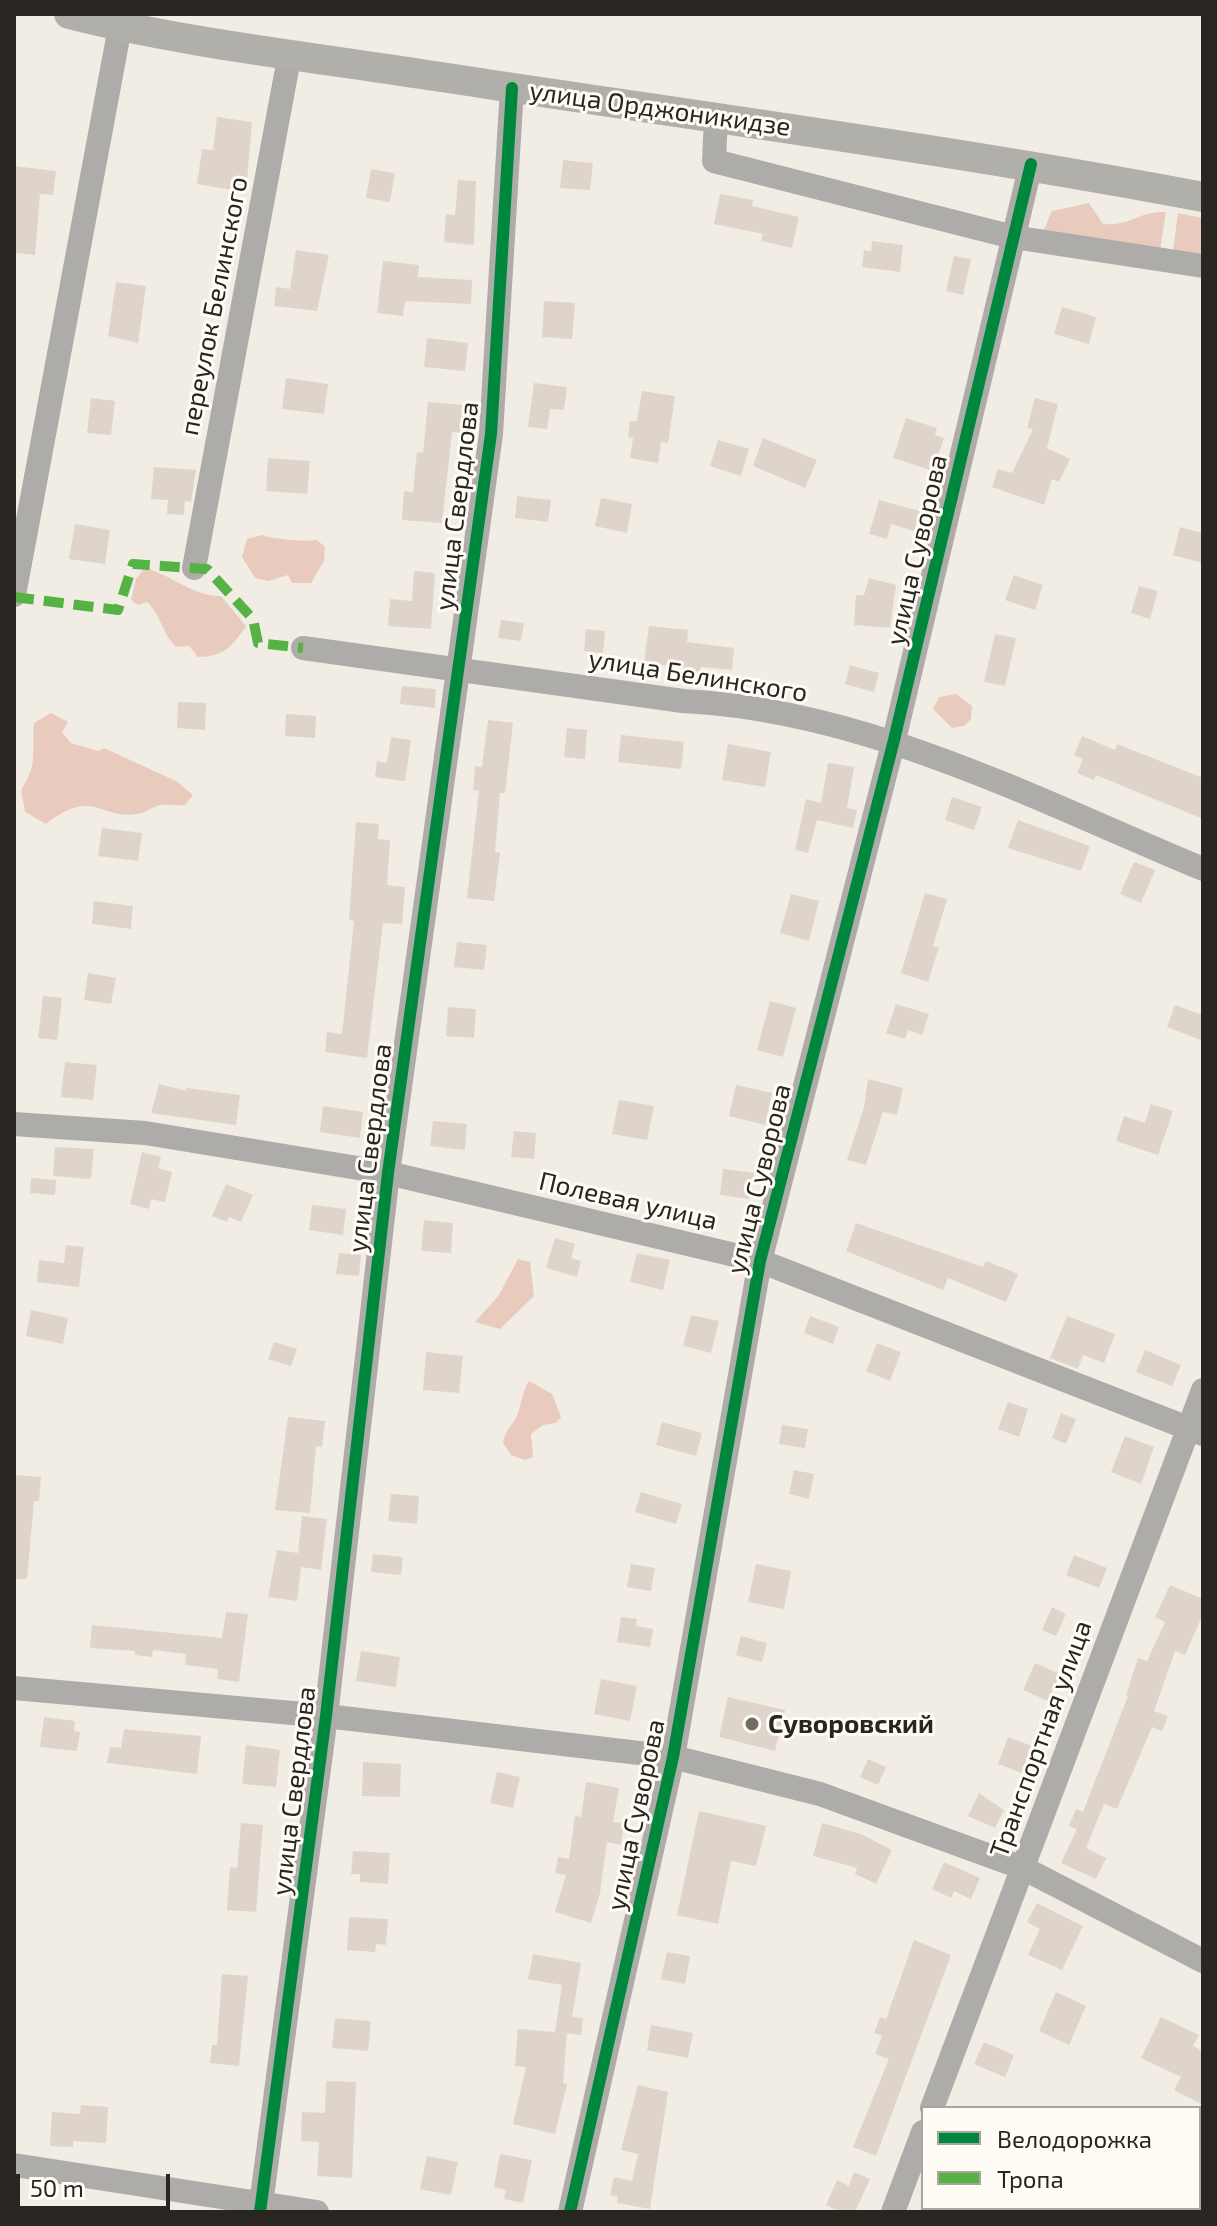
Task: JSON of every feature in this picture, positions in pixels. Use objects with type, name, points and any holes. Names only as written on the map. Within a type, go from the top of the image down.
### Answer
[{"type":"main road","name":"улица Орджоникидзе","points":[[69,14],[120,27],[1031,164],[1203,197]]},
{"type":"street","points":[[14,595],[120,27]]},
{"type":"street","name":"переулок Белинского","points":[[194,568],[290,53]]},
{"type":"street","name":"улица Свердлова","points":[[261,2207],[326,1716],[388,1173],[491,434],[512,88]]},
{"type":"street","points":[[716,118],[714,161],[1013,237],[1203,266]]},
{"type":"street","name":"улица Суворова","points":[[570,2212],[673,1757],[760,1261],[894,740],[1031,164]]},
{"type":"street","name":"улица Белинского","points":[[303,648],[683,701],[721,703],[894,740],[1203,869]]},
{"type":"street","name":"Полевая улица","points":[[14,1124],[145,1133],[388,1173],[760,1261],[1195,1431]]},
{"type":"street","name":"Транспортная улица","points":[[933,2106],[1195,1431],[1203,1390]]},
{"type":"street","points":[[14,1688],[326,1716],[673,1757],[820,1794],[1023,1868],[1203,1961]]},
{"type":"street","points":[[893,2212],[921,2137]]},
{"type":"street","points":[[14,2165],[261,2207],[317,2212]]},
{"type":"shaded area","points":[[1089,203],[1103,224],[1122,223],[1156,212],[1166,212],[1160,251],[1042,234],[1052,211]]},
{"type":"shaded area","points":[[1178,213],[1203,218],[1203,255],[1173,250]]},
{"type":"shaded area","points":[[262,535],[290,540],[317,540],[325,547],[324,561],[311,583],[292,583],[288,575],[269,581],[255,578],[242,557],[247,539]]},
{"type":"shaded area","points":[[145,568],[202,593],[221,596],[246,626],[232,645],[214,655],[198,657],[189,646],[176,647],[147,602],[138,605],[131,600],[136,579]]},
{"type":"shaded area","points":[[956,694],[972,706],[971,719],[964,726],[952,728],[933,709],[939,697]]},
{"type":"shaded area","points":[[51,713],[68,722],[62,732],[71,743],[98,751],[104,748],[176,781],[193,795],[185,805],[161,805],[143,813],[128,815],[87,806],[76,807],[46,824],[25,812],[21,790],[32,765],[34,723]]},
{"type":"shaded area","points":[[518,1259],[530,1262],[534,1296],[500,1329],[475,1322],[499,1295]]},
{"type":"shaded area","points":[[529,1381],[552,1394],[561,1417],[556,1423],[543,1425],[531,1434],[533,1457],[525,1460],[511,1455],[503,1443]]},
{"type":"building","points":[[217,117],[252,122],[246,192],[197,184],[202,149],[213,150]]},
{"type":"building","points":[[563,160],[593,163],[590,190],[560,188]]},
{"type":"building","points":[[14,166],[56,171],[53,195],[40,194],[35,255],[14,253]]},
{"type":"building","points":[[371,169],[395,173],[390,202],[366,198]]},
{"type":"building","points":[[458,180],[476,181],[474,245],[444,242],[446,214],[455,215]]},
{"type":"building","points":[[720,194],[753,200],[752,206],[799,217],[792,248],[761,241],[763,234],[714,224]]},
{"type":"building","points":[[872,241],[903,245],[900,272],[862,267],[864,250],[871,251]]},
{"type":"building","points":[[296,250],[329,255],[317,311],[274,306],[276,287],[290,289]]},
{"type":"building","points":[[954,256],[971,259],[963,295],[946,291]]},
{"type":"building","points":[[383,261],[419,265],[418,277],[472,280],[471,304],[405,301],[403,316],[377,313]]},
{"type":"building","points":[[116,282],[146,286],[138,343],[108,336]]},
{"type":"building","points":[[544,301],[575,303],[572,339],[542,337]]},
{"type":"building","points":[[1062,307],[1096,317],[1089,344],[1054,334]]},
{"type":"building","points":[[427,338],[468,343],[465,371],[424,367]]},
{"type":"building","points":[[286,378],[328,384],[324,414],[282,409]]},
{"type":"building","points":[[534,383],[567,387],[564,410],[550,409],[547,429],[528,427]]},
{"type":"building","points":[[642,391],[675,396],[668,443],[661,442],[658,463],[630,458],[633,438],[628,437],[630,421],[637,421]]},
{"type":"building","points":[[91,398],[115,401],[111,435],[87,433]]},
{"type":"building","points":[[1035,398],[1058,404],[1047,448],[1070,459],[1059,482],[1052,479],[1044,505],[992,487],[998,469],[1012,473],[1033,429],[1027,428]]},
{"type":"building","points":[[428,402],[465,405],[463,433],[452,432],[442,523],[402,520],[404,491],[413,492],[417,452],[423,453]]},
{"type":"building","points":[[906,418],[937,428],[935,435],[944,438],[933,471],[893,458]]},
{"type":"building","points":[[763,438],[817,460],[805,488],[753,466]]},
{"type":"building","points":[[718,440],[749,449],[741,476],[710,466]]},
{"type":"building","points":[[268,458],[310,461],[307,494],[266,491]]},
{"type":"building","points":[[154,467],[196,470],[191,502],[185,501],[184,515],[167,514],[168,500],[151,499]]},
{"type":"building","points":[[517,496],[551,500],[548,522],[515,518]]},
{"type":"building","points":[[601,498],[632,504],[627,533],[595,526]]},
{"type":"building","points":[[879,500],[920,511],[914,531],[891,524],[887,539],[869,534]]},
{"type":"building","points":[[75,524],[110,530],[105,564],[69,559]]},
{"type":"building","points":[[1180,527],[1203,533],[1203,563],[1173,555]]},
{"type":"building","points":[[414,571],[435,573],[431,629],[388,626],[390,599],[412,601]]},
{"type":"building","points":[[1014,575],[1043,585],[1035,610],[1005,600]]},
{"type":"building","points":[[869,578],[896,585],[890,628],[854,625],[856,595],[864,595]]},
{"type":"building","points":[[1139,586],[1158,591],[1150,619],[1131,613]]},
{"type":"building","points":[[501,620],[524,623],[521,641],[498,638]]},
{"type":"building","points":[[649,626],[688,630],[687,642],[734,648],[732,670],[701,667],[697,687],[680,683],[683,667],[644,663]]},
{"type":"building","points":[[586,629],[605,631],[603,653],[584,651]]},
{"type":"building","points":[[995,634],[1016,638],[1005,686],[984,682]]},
{"type":"building","points":[[850,665],[879,673],[874,692],[845,684]]},
{"type":"building","points":[[402,686],[436,689],[435,708],[400,704]]},
{"type":"building","points":[[178,702],[206,703],[205,730],[177,728]]},
{"type":"building","points":[[286,714],[316,716],[315,738],[285,736]]},
{"type":"building","points":[[488,720],[513,723],[505,793],[500,793],[495,852],[500,853],[494,901],[467,898],[479,791],[473,790],[475,766],[482,767]]},
{"type":"building","points":[[567,728],[587,730],[585,759],[564,757]]},
{"type":"building","points":[[621,735],[684,742],[681,769],[618,762]]},
{"type":"building","points":[[1082,736],[1115,750],[1117,744],[1203,778],[1203,819],[1096,775],[1094,780],[1077,773],[1083,759],[1074,755]]},
{"type":"building","points":[[391,737],[411,740],[405,781],[375,777],[377,761],[387,763]]},
{"type":"building","points":[[728,744],[771,752],[765,787],[722,780]]},
{"type":"building","points":[[828,763],[854,767],[847,808],[857,810],[853,828],[817,820],[808,853],[795,850],[806,799],[821,803]]},
{"type":"building","points":[[952,797],[982,807],[974,830],[945,820]]},
{"type":"building","points":[[1018,820],[1090,846],[1081,871],[1008,848]]},
{"type":"building","points":[[356,822],[379,824],[378,839],[390,840],[387,885],[405,887],[402,924],[383,923],[367,1058],[325,1052],[327,1032],[342,1034],[354,921],[349,920]]},
{"type":"building","points":[[102,828],[142,833],[138,861],[98,856]]},
{"type":"building","points":[[1134,862],[1155,870],[1141,903],[1120,894]]},
{"type":"building","points":[[925,893],[947,899],[933,946],[939,947],[928,982],[901,973]]},
{"type":"building","points":[[791,894],[819,901],[809,941],[780,933]]},
{"type":"building","points":[[94,901],[133,906],[131,929],[92,924]]},
{"type":"building","points":[[457,942],[487,945],[484,970],[454,967]]},
{"type":"building","points":[[88,973],[116,978],[111,1004],[84,1000]]},
{"type":"building","points":[[43,996],[62,998],[57,1040],[38,1038]]},
{"type":"building","points":[[770,1001],[796,1008],[783,1057],[757,1050]]},
{"type":"building","points":[[896,1004],[929,1014],[922,1035],[908,1030],[905,1039],[886,1033]]},
{"type":"building","points":[[1175,1005],[1203,1015],[1203,1041],[1167,1027]]},
{"type":"building","points":[[448,1007],[476,1009],[474,1038],[446,1036]]},
{"type":"building","points":[[65,1062],[97,1065],[93,1100],[61,1097]]},
{"type":"building","points":[[868,1079],[903,1088],[897,1115],[883,1112],[866,1165],[847,1160],[864,1107]]},
{"type":"building","points":[[159,1084],[186,1091],[186,1088],[240,1095],[236,1125],[151,1113]]},
{"type":"building","points":[[736,1085],[772,1093],[765,1125],[729,1116]]},
{"type":"building","points":[[619,1100],[654,1106],[647,1140],[612,1134]]},
{"type":"building","points":[[1151,1104],[1173,1111],[1158,1155],[1116,1141],[1124,1116],[1145,1123]]},
{"type":"building","points":[[323,1106],[363,1112],[360,1138],[320,1132]]},
{"type":"building","points":[[433,1121],[467,1124],[465,1150],[430,1146]]},
{"type":"building","points":[[514,1131],[536,1133],[534,1159],[511,1157]]},
{"type":"building","points":[[55,1147],[94,1149],[91,1179],[53,1176]]},
{"type":"building","points":[[142,1152],[161,1157],[158,1168],[172,1172],[165,1202],[151,1199],[149,1209],[130,1204]]},
{"type":"building","points":[[723,1169],[754,1173],[750,1199],[720,1195]]},
{"type":"building","points":[[31,1178],[56,1180],[55,1195],[30,1193]]},
{"type":"building","points":[[226,1184],[253,1195],[241,1222],[229,1217],[227,1222],[212,1216]]},
{"type":"building","points":[[312,1205],[346,1209],[343,1235],[309,1230]]},
{"type":"building","points":[[424,1220],[453,1223],[451,1253],[421,1251]]},
{"type":"building","points":[[856,1223],[983,1267],[986,1261],[1018,1274],[1006,1302],[948,1278],[943,1290],[846,1251]]},
{"type":"building","points":[[555,1238],[575,1244],[571,1258],[581,1261],[577,1277],[546,1268]]},
{"type":"building","points":[[66,1245],[84,1247],[79,1287],[37,1282],[39,1260],[64,1263]]},
{"type":"building","points":[[339,1253],[361,1255],[359,1276],[336,1274]]},
{"type":"building","points":[[637,1253],[670,1260],[663,1290],[630,1282]]},
{"type":"building","points":[[31,1310],[68,1318],[63,1344],[26,1336]]},
{"type":"building","points":[[691,1315],[719,1321],[711,1353],[683,1346]]},
{"type":"building","points":[[810,1316],[839,1327],[833,1344],[804,1333]]},
{"type":"building","points":[[1067,1316],[1115,1334],[1104,1363],[1083,1355],[1078,1369],[1050,1358]]},
{"type":"building","points":[[274,1342],[297,1349],[291,1366],[268,1359]]},
{"type":"building","points":[[877,1343],[901,1352],[890,1381],[866,1371]]},
{"type":"building","points":[[1145,1350],[1181,1365],[1172,1386],[1136,1372]]},
{"type":"building","points":[[426,1352],[463,1356],[459,1393],[423,1390]]},
{"type":"building","points":[[1008,1402],[1028,1409],[1019,1437],[998,1429]]},
{"type":"building","points":[[1061,1413],[1076,1419],[1066,1444],[1052,1438]]},
{"type":"building","points":[[288,1417],[325,1421],[322,1447],[316,1446],[310,1513],[275,1510]]},
{"type":"building","points":[[662,1422],[702,1433],[696,1456],[656,1445]]},
{"type":"building","points":[[782,1425],[808,1429],[805,1448],[779,1444]]},
{"type":"building","points":[[1125,1436],[1154,1447],[1141,1484],[1111,1472]]},
{"type":"building","points":[[794,1470],[814,1474],[809,1499],[789,1494]]},
{"type":"building","points":[[14,1475],[41,1477],[39,1501],[34,1501],[27,1579],[14,1579]]},
{"type":"building","points":[[641,1492],[682,1504],[676,1524],[635,1512]]},
{"type":"building","points":[[391,1494],[419,1496],[417,1524],[388,1521]]},
{"type":"building","points":[[302,1516],[327,1519],[321,1570],[301,1567],[297,1601],[268,1597],[277,1550],[298,1553]]},
{"type":"building","points":[[373,1554],[403,1557],[401,1575],[371,1572]]},
{"type":"building","points":[[1074,1555],[1107,1568],[1099,1588],[1066,1575]]},
{"type":"building","points":[[631,1564],[655,1568],[651,1591],[627,1587]]},
{"type":"building","points":[[756,1564],[791,1571],[784,1609],[748,1602]]},
{"type":"building","points":[[1170,1585],[1203,1599],[1203,1614],[1185,1655],[1175,1651],[1154,1711],[1168,1716],[1162,1731],[1152,1727],[1117,1809],[1104,1804],[1086,1848],[1106,1858],[1096,1879],[1061,1863],[1077,1829],[1069,1826],[1076,1809],[1083,1812],[1128,1696],[1138,1658],[1147,1661],[1165,1622],[1155,1617]]},
{"type":"building","points":[[1052,1607],[1066,1614],[1056,1636],[1042,1630]]},
{"type":"building","points":[[226,1612],[248,1614],[239,1682],[217,1679],[218,1669],[185,1665],[186,1654],[153,1650],[152,1657],[135,1655],[135,1651],[90,1648],[92,1625],[222,1638]]},
{"type":"building","points":[[621,1617],[637,1619],[636,1626],[653,1629],[650,1647],[617,1642]]},
{"type":"building","points":[[741,1636],[767,1643],[762,1662],[736,1655]]},
{"type":"building","points":[[361,1651],[400,1657],[396,1687],[356,1681]]},
{"type":"building","points":[[1035,1663],[1060,1674],[1048,1701],[1023,1690]]},
{"type":"building","points":[[601,1679],[637,1686],[630,1721],[594,1714]]},
{"type":"building","name":"Суворовский","points":[[728,1697],[785,1710],[775,1751],[719,1737]]},
{"type":"building","points":[[44,1717],[75,1721],[74,1731],[80,1732],[77,1751],[40,1747]]},
{"type":"building","points":[[124,1729],[201,1736],[197,1774],[107,1763],[110,1747],[121,1748]]},
{"type":"building","points":[[1008,1737],[1032,1746],[1022,1773],[998,1764]]},
{"type":"building","points":[[246,1745],[280,1750],[276,1787],[242,1784]]},
{"type":"building","points":[[868,1759],[886,1767],[878,1785],[860,1777]]},
{"type":"building","points":[[363,1762],[401,1764],[400,1797],[362,1796]]},
{"type":"building","points":[[497,1772],[520,1777],[513,1808],[490,1803]]},
{"type":"building","points":[[586,1782],[619,1788],[613,1822],[624,1823],[621,1845],[607,1842],[600,1893],[591,1923],[555,1912],[566,1875],[555,1873],[558,1857],[569,1859],[575,1816],[581,1817]]},
{"type":"building","points":[[979,1793],[1004,1810],[995,1828],[968,1816]]},
{"type":"building","points":[[699,1811],[766,1826],[756,1866],[731,1861],[718,1924],[677,1915]]},
{"type":"building","points":[[241,1823],[263,1825],[256,1912],[227,1910],[230,1867],[237,1868]]},
{"type":"building","points":[[822,1823],[861,1834],[892,1850],[876,1884],[855,1874],[857,1868],[813,1856]]},
{"type":"building","points":[[353,1851],[390,1853],[388,1884],[360,1882],[360,1874],[351,1874]]},
{"type":"building","points":[[944,1862],[980,1878],[971,1899],[954,1891],[951,1898],[932,1889]]},
{"type":"building","points":[[1037,1903],[1083,1926],[1062,1970],[1028,1955],[1040,1929],[1027,1922]]},
{"type":"building","points":[[349,1917],[388,1919],[386,1945],[376,1944],[375,1952],[347,1950]]},
{"type":"building","points":[[914,1940],[951,1955],[876,2156],[853,2147],[889,2059],[875,2054],[882,2036],[874,2033],[880,2017],[886,2019]]},
{"type":"building","points":[[667,1952],[690,1956],[685,1984],[661,1979]]},
{"type":"building","points":[[533,1954],[581,1963],[572,2017],[583,2018],[581,2035],[555,2032],[562,1985],[528,1979]]},
{"type":"building","points":[[222,1974],[248,1976],[239,2066],[210,2063],[212,2045],[217,2045]]},
{"type":"building","points":[[1056,1992],[1086,2006],[1069,2045],[1039,2031]]},
{"type":"building","points":[[1161,2017],[1199,2035],[1193,2046],[1203,2051],[1203,2105],[1174,2090],[1181,2077],[1141,2058]]},
{"type":"building","points":[[335,2018],[371,2021],[368,2051],[332,2048]]},
{"type":"building","points":[[651,2025],[693,2033],[688,2058],[647,2050]]},
{"type":"building","points":[[518,2029],[567,2033],[563,2083],[567,2084],[555,2134],[513,2124],[526,2067],[515,2066]]},
{"type":"building","points":[[984,2042],[1014,2055],[1005,2077],[974,2064]]},
{"type":"building","points":[[326,2081],[356,2082],[352,2178],[317,2176],[319,2142],[301,2141],[302,2112],[325,2113]]},
{"type":"building","points":[[638,2085],[668,2092],[650,2209],[617,2203],[618,2197],[610,2195],[614,2177],[632,2181],[638,2154],[621,2150]]},
{"type":"building","points":[[81,2105],[108,2107],[106,2143],[73,2141],[73,2147],[50,2146],[52,2112],[80,2114]]},
{"type":"building","points":[[500,2154],[532,2160],[523,2203],[504,2199],[506,2190],[494,2187]]},
{"type":"building","points":[[427,2156],[458,2162],[451,2195],[420,2189]]},
{"type":"building","points":[[854,2172],[870,2179],[855,2212],[841,2212],[826,2205],[837,2180],[849,2186]]},
{"type":"marked path","points":[[14,597],[118,610],[133,564],[207,569],[253,619],[258,643],[303,648]]},
{"type":"cycle path","points":[[260,2212],[326,1716],[388,1173],[491,434],[512,88]]},
{"type":"cycle path","points":[[570,2212],[673,1757],[760,1261],[894,740],[1031,164]]},
{"type":"place","name":"Суворовский","points":[[752,1724]]}]
